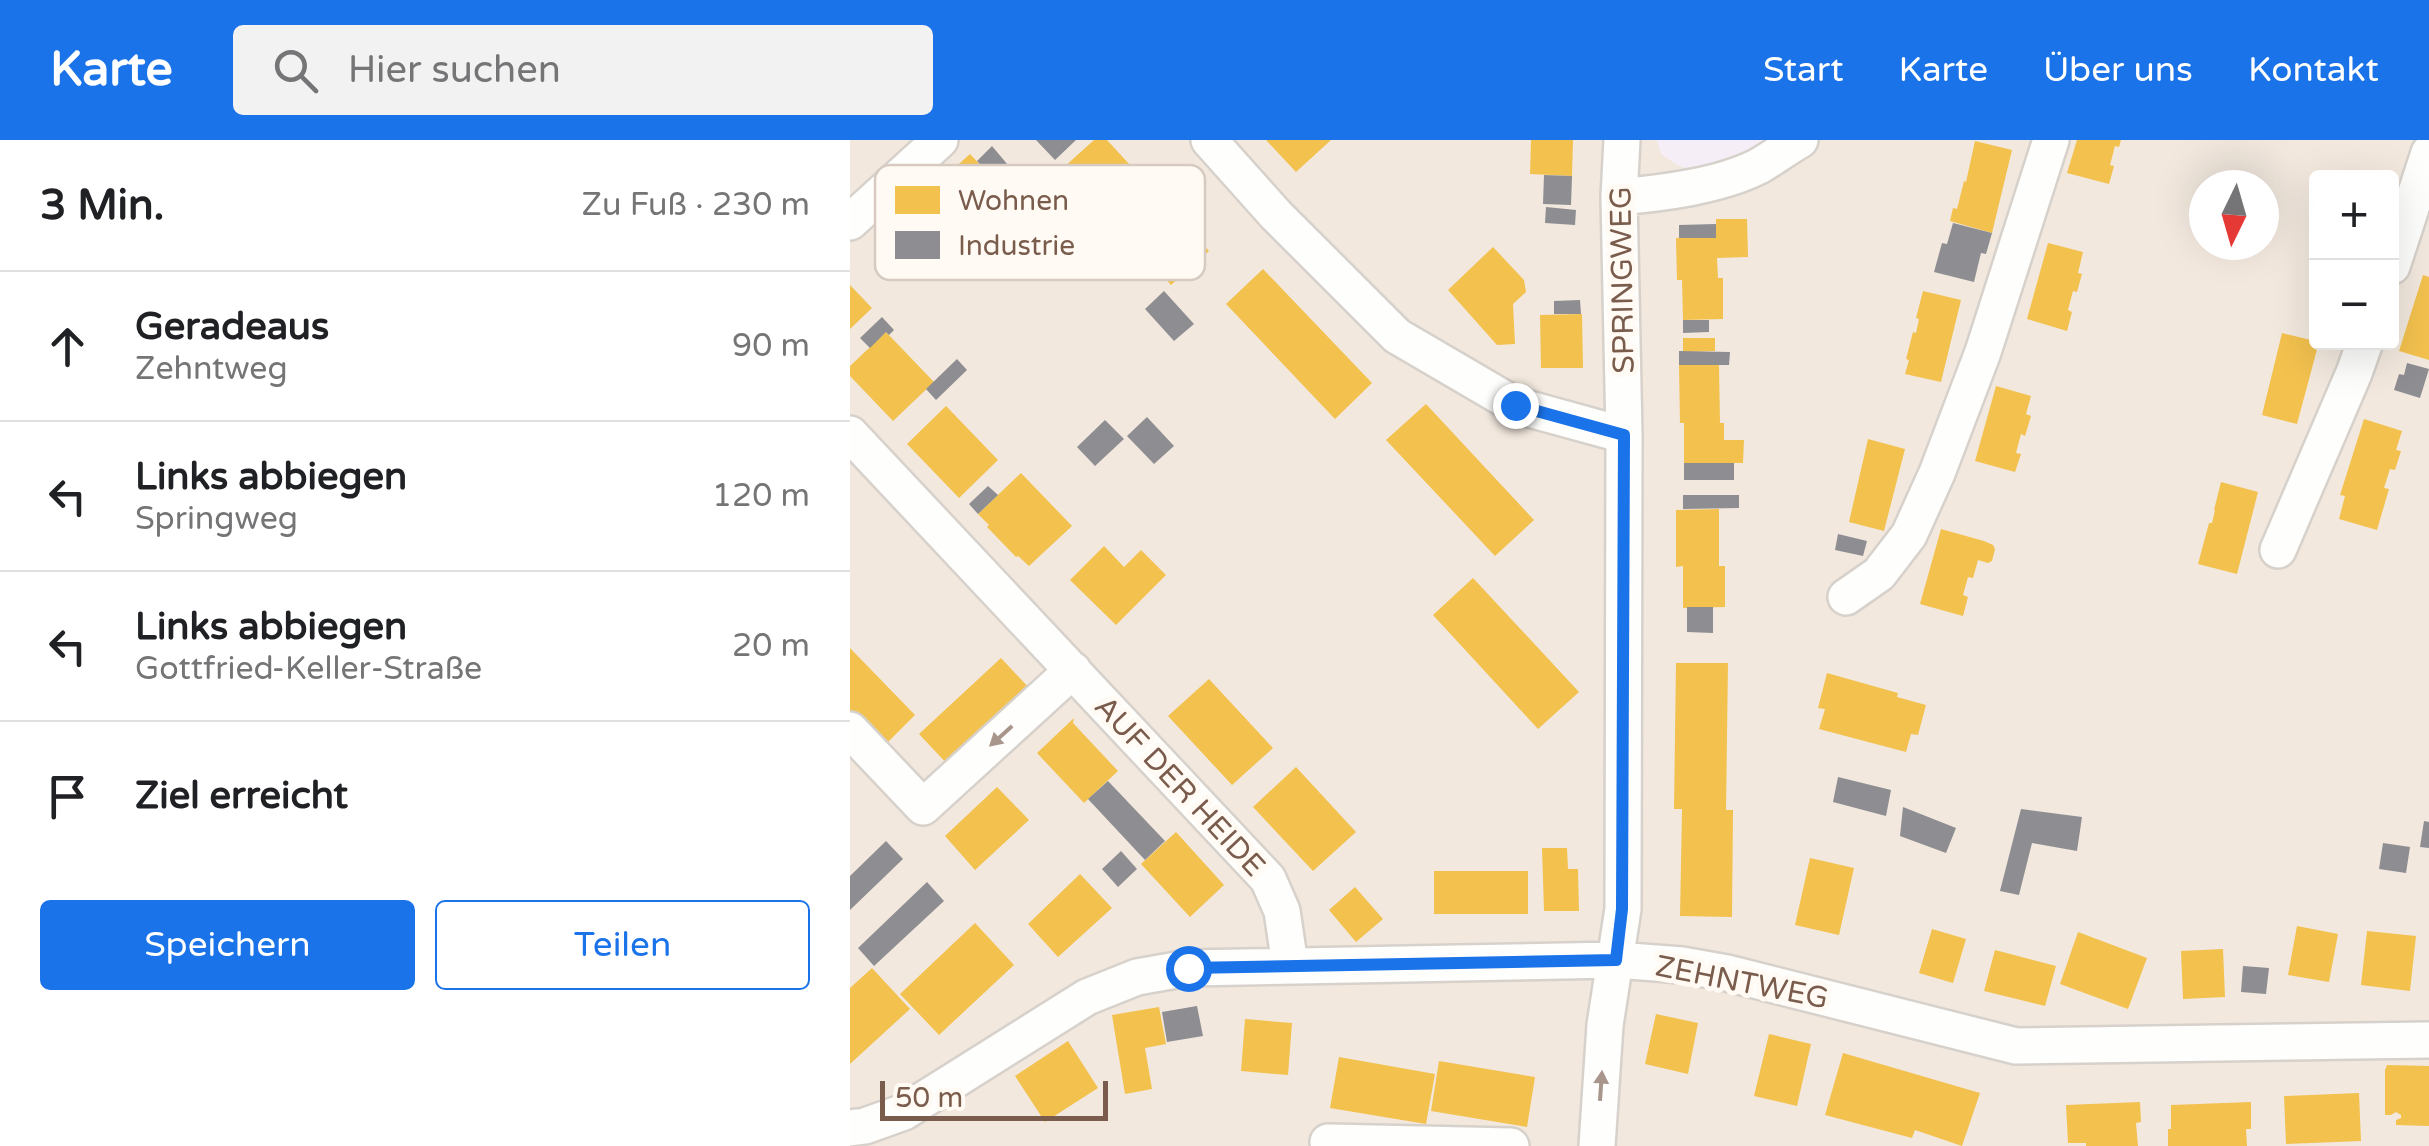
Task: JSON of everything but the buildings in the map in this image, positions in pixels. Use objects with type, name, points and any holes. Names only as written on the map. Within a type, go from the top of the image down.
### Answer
[{"type":"street","points":[[1209,140],[1276,215],[1398,336],[1515,405],[1624,435]]},
{"type":"street","name":"SPRINGWEG","points":[[1597,1146],[1605,1025],[1622,909],[1622,140]]},
{"type":"street","points":[[1619,197],[1730,178],[1800,140]]},
{"type":"street","points":[[1846,597],[1880,574],[1909,534],[1937,473],[1983,352],[2051,140]]},
{"type":"street","points":[[911,165],[935,142]]},
{"type":"street","points":[[2394,260],[2429,153]]},
{"type":"street","points":[[850,222],[875,198]]},
{"type":"street","points":[[2278,550],[2362,350]]},
{"type":"street","name":"AUF DER HEIDE","points":[[850,434],[1268,879],[1282,911],[1290,965]]},
{"type":"street","name":"AUF DER HEIDE","points":[[850,730],[923,807],[1073,670]]},
{"type":"street","name":"ZEHNTWEG","points":[[850,1128],[904,1112],[1086,996],[1137,977],[1188,968],[1616,960],[1726,973],[2016,1046],[2429,1040]]},
{"type":"street","points":[[1328,1142],[1511,1146]]},
{"type":"shaded area","points":[[850,140],[2429,140],[2429,1146],[850,1146]]},
{"type":"shaded area","points":[[1657,140],[1768,140],[1756,148],[1686,168],[1661,154]]},
{"type":"route","points":[[1188,968],[1616,960],[1622,909],[1624,435],[1515,405]]}]
